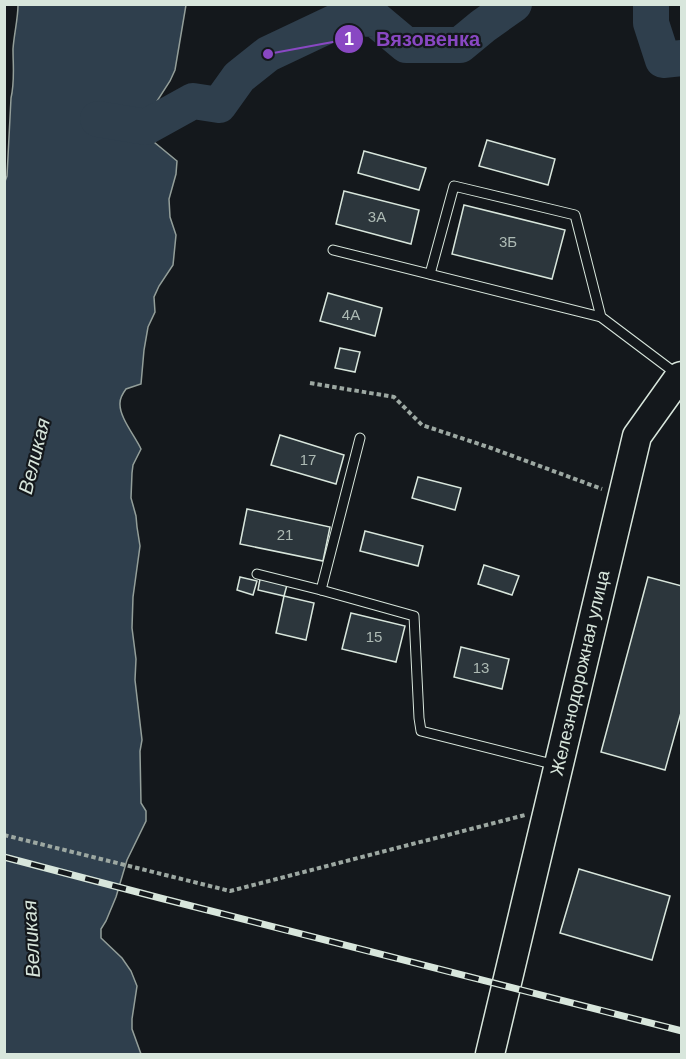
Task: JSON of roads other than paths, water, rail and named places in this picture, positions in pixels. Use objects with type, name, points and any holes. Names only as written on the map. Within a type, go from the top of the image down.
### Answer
[{"type":"main road","name":"Железнодорожная улица","points":[[491,1050],[637,436],[680,376]]},
{"type":"lane","points":[[430,274],[454,186],[575,215],[602,317]]},
{"type":"lane","points":[[333,250],[602,317],[680,376]]},
{"type":"lane","points":[[321,590],[360,438]]},
{"type":"lane","points":[[257,574],[414,616],[418,718],[421,732],[559,765]]},
{"type":"water","name":"Великая","points":[[18,5],[186,5],[175,70],[157,101],[146,127],[154,142],[177,161],[169,199],[170,217],[176,235],[173,265],[154,297],[155,312],[148,327],[141,384],[126,389],[120,403],[125,420],[141,449],[133,465],[132,473],[131,498],[140,546],[133,597],[132,628],[142,740],[140,751],[141,803],[146,811],[146,821],[127,860],[116,897],[101,929],[101,938],[122,958],[137,986],[132,1029],[141,1054],[5,1054],[4,184],[7,176],[13,49]]},
{"type":"waterway","points":[[98,119],[146,127],[193,101],[219,105],[239,77],[268,54],[344,18],[375,19],[406,45],[460,45],[514,4]]},
{"type":"waterway","points":[[651,4],[651,23],[663,60],[682,58]]},
{"type":"railway","points":[[4,857],[682,1031]]},
{"type":"place","name":"Вязовенка","points":[[268,54]]}]
